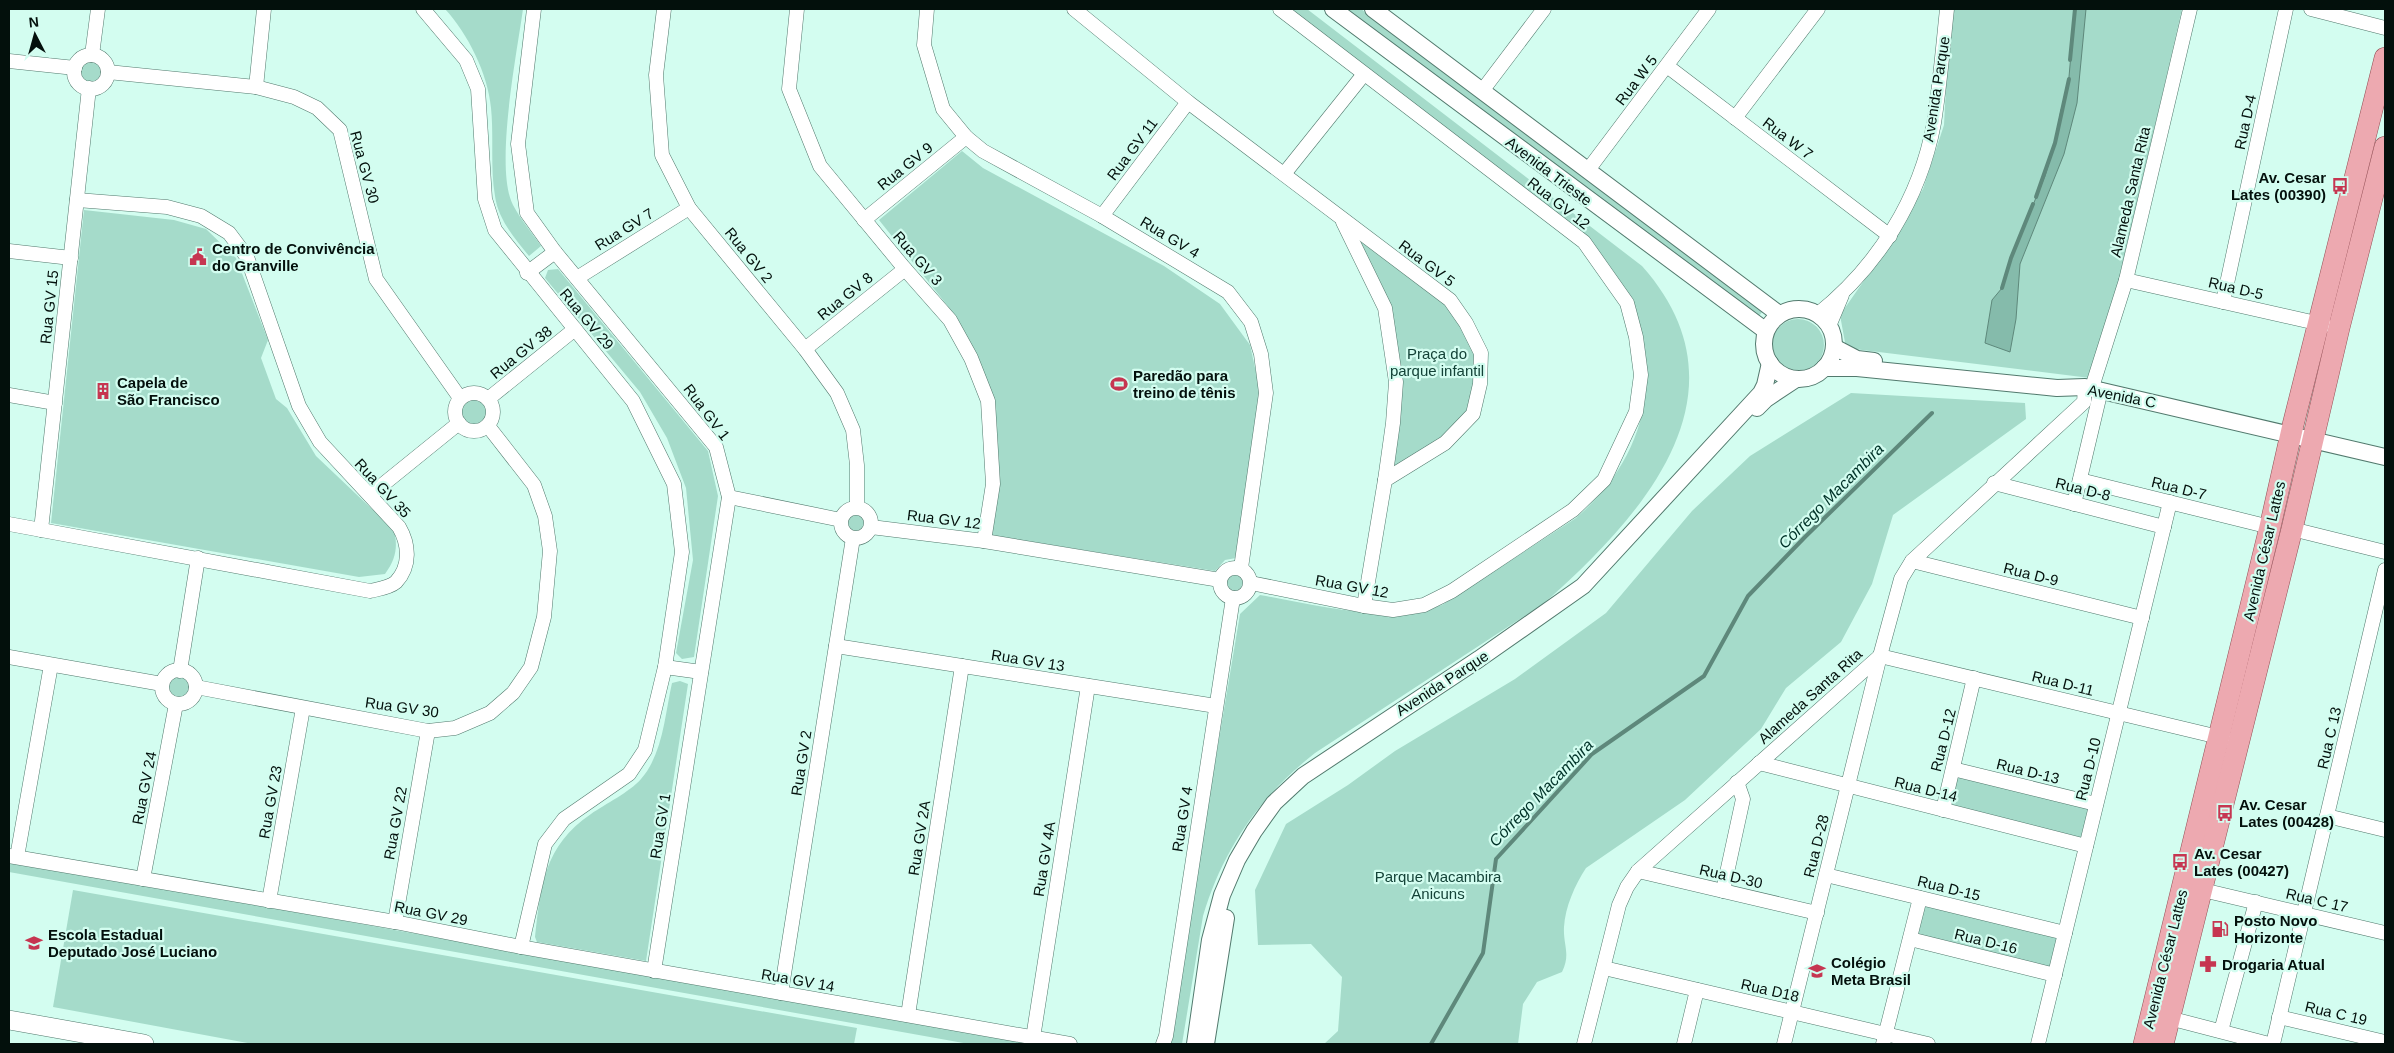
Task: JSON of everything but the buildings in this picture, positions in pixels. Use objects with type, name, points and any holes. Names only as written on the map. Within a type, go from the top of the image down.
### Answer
[{"type":"main road","name":"Avenida César Lattes","points":[[2228,740],[2292,529],[2314,435],[2329,326],[2385,64]]},
{"type":"main road","name":"Avenida César Lattes","points":[[2163,1044],[2193,887],[2228,740],[2270,527],[2292,429],[2329,326],[2385,147]]},
{"type":"main road","name":"Avenida César Lattes","points":[[2144,1044],[2193,887]]},
{"type":"main road","points":[[9,1020],[74,1038],[144,1044]]},
{"type":"street","points":[[92,55],[98,9]]},
{"type":"street","points":[[256,87],[264,9]]},
{"type":"street","name":"Rua GV 29","points":[[13,856],[395,922],[521,947],[545,844],[564,819],[629,774],[645,750],[665,667],[682,552],[674,484],[634,401],[527,273],[495,230],[484,199],[478,89],[466,60],[423,9]]},
{"type":"street","name":"Rua GV 1","points":[[534,9],[518,144],[527,213],[555,252],[716,447],[729,497],[654,971]]},
{"type":"street","name":"Rua GV 2","points":[[664,9],[656,75],[662,155],[689,208],[804,349],[837,393],[853,430],[857,465],[857,507]]},
{"type":"street","name":"Rua GV 3","points":[[797,9],[789,89],[820,166],[950,320],[971,358],[988,401],[994,484],[984,540]]},
{"type":"street","name":"Rua GV 4","points":[[927,9],[924,45],[943,109],[966,137],[983,151],[1102,216],[1228,292],[1251,322],[1261,354],[1266,393],[1241,568]]},
{"type":"street","name":"Rua GV 5","points":[[1074,9],[1188,102],[1450,300],[1466,323],[1481,353],[1480,384],[1473,414],[1445,443],[1385,480]]},
{"type":"street","name":"Rua GV 12","points":[[1251,583],[1393,610],[1424,606],[1452,591],[1573,510],[1604,480],[1636,412],[1641,375],[1636,336],[1627,303],[1584,242],[1280,9]]},
{"type":"street","name":"Avenida Trieste","points":[[1333,9],[1766,331]]},
{"type":"street","points":[[1482,91],[1544,9]]},
{"type":"street","name":"Rua W 5","points":[[1588,170],[1709,9]]},
{"type":"street","points":[[1735,118],[1818,9]]},
{"type":"street","name":"Avenida Parque","points":[[1818,314],[1843,294],[1890,236],[1916,186],[1934,123],[1947,9]]},
{"type":"street","name":"Alameda Santa Rita","points":[[1584,1044],[1619,905],[1627,887],[1638,871],[1880,656],[1901,579],[1912,561],[1994,483],[2084,402],[2093,386],[2126,280],[2190,9]]},
{"type":"street","name":"Rua D-4","points":[[2223,302],[2286,9]]},
{"type":"street","points":[[2311,9],[2385,28]]},
{"type":"street","name":"Avenida Trieste","points":[[1378,10],[1482,91],[1779,314]]},
{"type":"street","points":[[92,55],[105,62],[108,72],[102,84],[89,88],[77,81],[75,68],[83,57],[92,55]]},
{"type":"street","points":[[9,61],[75,68]]},
{"type":"street","name":"Rua W 7","points":[[1667,66],[1890,236]]},
{"type":"street","name":"Rua GV 30","points":[[108,72],[256,87],[294,97],[317,108],[340,130],[376,279],[460,398]]},
{"type":"street","points":[[1284,174],[1364,74]]},
{"type":"street","name":"Rua GV 15","points":[[41,530],[89,88]]},
{"type":"street","name":"Rua GV 11","points":[[1102,216],[1188,102]]},
{"type":"street","name":"Rua GV 9","points":[[864,220],[966,137]]},
{"type":"street","name":"Rua GV 35","points":[[9,524],[370,591],[383,588],[395,582],[405,566],[408,551],[405,537],[370,495],[343,469],[320,442],[299,406],[247,257],[229,233],[201,216],[168,207],[77,200]]},
{"type":"street","name":"Rua GV 7","points":[[576,278],[689,208]]},
{"type":"street","name":"Rua GV 5","points":[[1342,219],[1385,308],[1396,382],[1393,423],[1385,480],[1364,606]]},
{"type":"street","points":[[9,251],[70,258]]},
{"type":"street","points":[[527,273],[555,252]]},
{"type":"street","name":"Rua GV 8","points":[[804,349],[905,269]]},
{"type":"street","name":"Rua D-5","points":[[2126,280],[2329,326]]},
{"type":"street","name":"Avenida Parque","points":[[1830,326],[1843,294]]},
{"type":"street","points":[[1799,308],[1818,314],[1830,326],[1834,347],[1831,359],[1824,368],[1811,377],[1796,379],[1781,374],[1770,364],[1764,348],[1766,331],[1779,314],[1799,308]]},
{"type":"street","name":"Rua GV 38","points":[[488,399],[575,329]]},
{"type":"street","name":"Avenida C","points":[[1834,347],[1857,359],[2058,379],[2292,429],[2385,457]]},
{"type":"street","name":"Avenida Parque","points":[[1195,1044],[1210,940],[1222,895],[1254,830],[1274,803],[1302,776],[1479,659],[1583,586],[1761,393],[1770,364]]},
{"type":"street","name":"Avenida C","points":[[1824,368],[1857,368],[2057,388],[2093,386]]},
{"type":"street","name":"Avenida Parque","points":[[1206,1044],[1224,928],[1234,887],[1251,854],[1281,810],[1299,791],[1343,759],[1472,675],[1593,589],[1766,399],[1796,379]]},
{"type":"street","points":[[2074,504],[2080,480],[2093,386]]},
{"type":"street","points":[[475,393],[488,399],[494,412],[488,426],[471,431],[465,429],[459,423],[455,413],[460,398],[475,393]]},
{"type":"street","points":[[9,395],[55,403]]},
{"type":"street","points":[[370,495],[459,423]]},
{"type":"street","name":"Rua GV 30","points":[[196,688],[428,730],[455,728],[490,713],[513,693],[531,667],[544,617],[550,552],[545,516],[534,485],[488,426]]},
{"type":"street","name":"Avenida C","points":[[2314,435],[2385,447]]},
{"type":"street","name":"Rua D-7","points":[[2080,480],[2270,527]]},
{"type":"street","name":"Rua D-8","points":[[1994,483],[2164,527]]},
{"type":"street","points":[[729,497],[841,520]]},
{"type":"street","name":"Rua D-10","points":[[2038,1044],[2170,502]]},
{"type":"street","points":[[857,507],[869,515],[871,526],[866,534],[854,538],[843,532],[841,520],[848,509],[857,507]]},
{"type":"street","name":"Rua GV 12","points":[[871,526],[984,540],[1220,580]]},
{"type":"street","points":[[2292,529],[2385,552]]},
{"type":"street","name":"Rua GV 2","points":[[781,993],[854,538]]},
{"type":"street","points":[[180,671],[198,558]]},
{"type":"street","name":"Rua D-9","points":[[1912,561],[2142,618]]},
{"type":"street","points":[[1241,568],[1249,575],[1251,583],[1246,594],[1233,598],[1224,593],[1220,580],[1228,569],[1241,568]]},
{"type":"street","name":"Rua C 13","points":[[2273,1044],[2327,816],[2380,616],[2385,570]]},
{"type":"street","name":"Rua GV 4","points":[[1163,1044],[1166,1036],[1233,598]]},
{"type":"street","name":"Rua GV 13","points":[[836,646],[1216,706]]},
{"type":"street","name":"Rua D-11","points":[[1880,656],[2228,740]]},
{"type":"street","name":"Rua D-28","points":[[1784,1044],[1880,656]]},
{"type":"street","points":[[9,657],[162,684]]},
{"type":"street","points":[[13,856],[51,665]]},
{"type":"street","name":"Rua GV 2A","points":[[908,1015],[962,666]]},
{"type":"street","points":[[665,667],[701,672]]},
{"type":"street","points":[[180,671],[190,674],[196,688],[191,699],[182,704],[176,704],[167,698],[162,684],[171,673],[180,671]]},
{"type":"street","name":"Rua D-12","points":[[1943,810],[1974,678]]},
{"type":"street","name":"Rua GV 4A","points":[[1034,1038],[1088,686]]},
{"type":"street","name":"Rua GV 24","points":[[143,879],[176,704]]},
{"type":"street","name":"Rua GV 23","points":[[269,901],[303,708]]},
{"type":"street","name":"Rua GV 22","points":[[395,922],[428,730]]},
{"type":"street","name":"Rua D-14","points":[[1759,763],[2086,846]]},
{"type":"street","name":"Rua D-13","points":[[1953,769],[2096,804]]},
{"type":"street","points":[[1723,891],[1743,799],[1737,782]]},
{"type":"street","points":[[2327,816],[2385,830]]},
{"type":"street","name":"Rua D-30","points":[[1638,871],[1816,913]]},
{"type":"street","name":"Rua D-15","points":[[1826,875],[2065,933]]},
{"type":"street","name":"Rua C 17","points":[[2193,887],[2385,933]]},
{"type":"street","points":[[1884,1039],[1920,898]]},
{"type":"street","points":[[2221,1032],[2256,902]]},
{"type":"street","name":"Rua D-16","points":[[1910,939],[2055,975]]},
{"type":"street","name":"Rua GV 14","points":[[521,947],[1070,1044]]},
{"type":"street","name":"Rua D18","points":[[1604,968],[1792,1012],[1884,1039],[1928,1044]]},
{"type":"street","points":[[1684,1044],[1698,990]]},
{"type":"street","name":"Rua C 19","points":[[2279,1017],[2381,1042]]},
{"type":"street","points":[[2169,1018],[2269,1044]]},
{"type":"green space","points":[[445,9],[523,9],[512,81],[506,138],[506,165],[508,188],[513,205],[541,246],[529,256],[503,221],[497,204],[493,175],[491,108],[486,82],[469,42]]},
{"type":"green space","points":[[1287,9],[1307,9],[1642,266],[1674,313],[1688,360],[1686,406],[1672,450],[1648,492],[1616,532],[1580,570],[1543,604],[1315,753],[1277,787],[1261,806],[1233,846],[1211,892],[1203,916],[1182,1044],[1168,1044],[1240,614],[1260,595],[1328,608],[1374,613],[1397,613],[1442,605],[1576,518],[1604,489],[1626,458],[1640,424],[1646,388],[1645,353],[1637,317],[1621,283],[1597,250]]},
{"type":"green space","points":[[1347,9],[1361,9],[1763,311],[1758,317]]},
{"type":"green space","points":[[1950,9],[2182,9],[2120,276],[2090,378],[1846,348],[1840,315],[1893,239],[1923,189],[1944,125]]},
{"type":"green space","points":[[91,60],[99,64],[103,72],[99,80],[91,84],[83,80],[79,72],[83,64]]},
{"type":"green space","points":[[962,151],[983,168],[1164,266],[1220,304],[1250,345],[1261,395],[1236,558],[1225,560],[1215,571],[989,535],[980,365],[947,305],[879,220]]},
{"type":"green space","points":[[84,210],[174,220],[206,229],[236,258],[268,340],[261,358],[276,399],[287,408],[316,456],[394,530],[395,553],[392,563],[385,574],[359,577],[51,523]]},
{"type":"green space","name":"Praça do parque infantil","points":[[1352,231],[1447,301],[1478,354],[1470,412],[1443,439],[1403,466],[1391,466],[1393,333]]},
{"type":"green space","points":[[558,269],[708,451],[718,496],[694,657],[682,659],[676,653],[693,560],[686,488],[667,438],[640,392],[545,278],[548,270]]},
{"type":"green space","points":[[1798,319],[1812,323],[1820,331],[1824,345],[1820,359],[1812,367],[1798,371],[1784,367],[1776,359],[1772,345],[1776,331],[1784,323]]},
{"type":"green space","name":"Parque Macambira Anicuns","points":[[1851,393],[2025,403],[2026,419],[1893,515],[1872,584],[1841,642],[1786,688],[1761,729],[1685,800],[1586,868],[1574,889],[1566,912],[1564,927],[1565,966],[1562,972],[1537,982],[1523,1004],[1518,1044],[1324,1044],[1338,1031],[1342,977],[1311,944],[1258,945],[1255,890],[1286,824],[1348,785],[1395,751],[1515,679],[1606,613],[1692,511],[1750,456]]},
{"type":"green space","points":[[474,398],[484,402],[488,412],[484,422],[474,426],[464,422],[460,412],[464,402]]},
{"type":"green space","points":[[855,512],[863,515],[866,523],[863,531],[855,534],[847,531],[844,523],[847,515]]},
{"type":"green space","points":[[1235,572],[1243,575],[1246,583],[1243,591],[1235,594],[1227,591],[1224,583],[1227,575]]},
{"type":"green space","points":[[179,675],[187,679],[191,687],[187,695],[179,699],[171,695],[167,687],[171,679]]},
{"type":"green space","points":[[680,681],[688,684],[646,961],[537,942],[535,937],[543,884],[554,853],[575,826],[631,789],[641,779],[659,746],[672,683]]},
{"type":"green space","points":[[1956,772],[2093,806],[2083,843],[1948,809]]},
{"type":"green space","points":[[9,863],[261,906],[1031,1044],[969,1044],[9,872]]},
{"type":"green space","points":[[73,890],[857,1028],[854,1044],[253,1044],[53,1007]]},
{"type":"green space","points":[[1922,902],[2062,934],[2053,973],[1914,938]]},
{"type":"shaded area","points":[[2075,9],[2086,9],[2077,103],[2064,154],[2020,264],[2016,319],[2010,352],[1985,343],[1992,300],[2002,288],[2011,258],[2045,176],[2055,143],[2061,110],[2068,88]]},
{"type":"waterway","name":"Córrego Macambira","points":[[2070,60],[2075,9]]},
{"type":"waterway","name":"Córrego Macambira","points":[[2036,197],[2055,143],[2069,79]]},
{"type":"waterway","name":"Córrego Macambira","points":[[2002,288],[2011,258],[2033,204]]},
{"type":"waterway","name":"Córrego Macambira","points":[[1431,1044],[1483,953],[1496,859],[1592,754],[1704,676],[1748,596],[1805,537],[1932,413]]},
{"type":"place","name":"Av. Cesar Lates (00390)","points":[[2340,186]]},
{"type":"place","name":"Centro de Convivência do Granville","points":[[198,257]]},
{"type":"place","name":"Paredão para treino de tênis","points":[[1119,384]]},
{"type":"place","name":"Capela de São Francisco","points":[[103,391]]},
{"type":"place","name":"Av. Cesar Lates (00428)","points":[[2225,813]]},
{"type":"place","name":"Av. Cesar Lates (00427)","points":[[2180,862]]},
{"type":"place","name":"Posto Novo Horizonte","points":[[2220,929]]},
{"type":"place","name":"Escola Estadual Deputado José Luciano","points":[[34,943]]},
{"type":"place","name":"Drogaria Atual","points":[[2208,964]]},
{"type":"place","name":"Colégio Meta Brasil","points":[[1817,971]]}]
